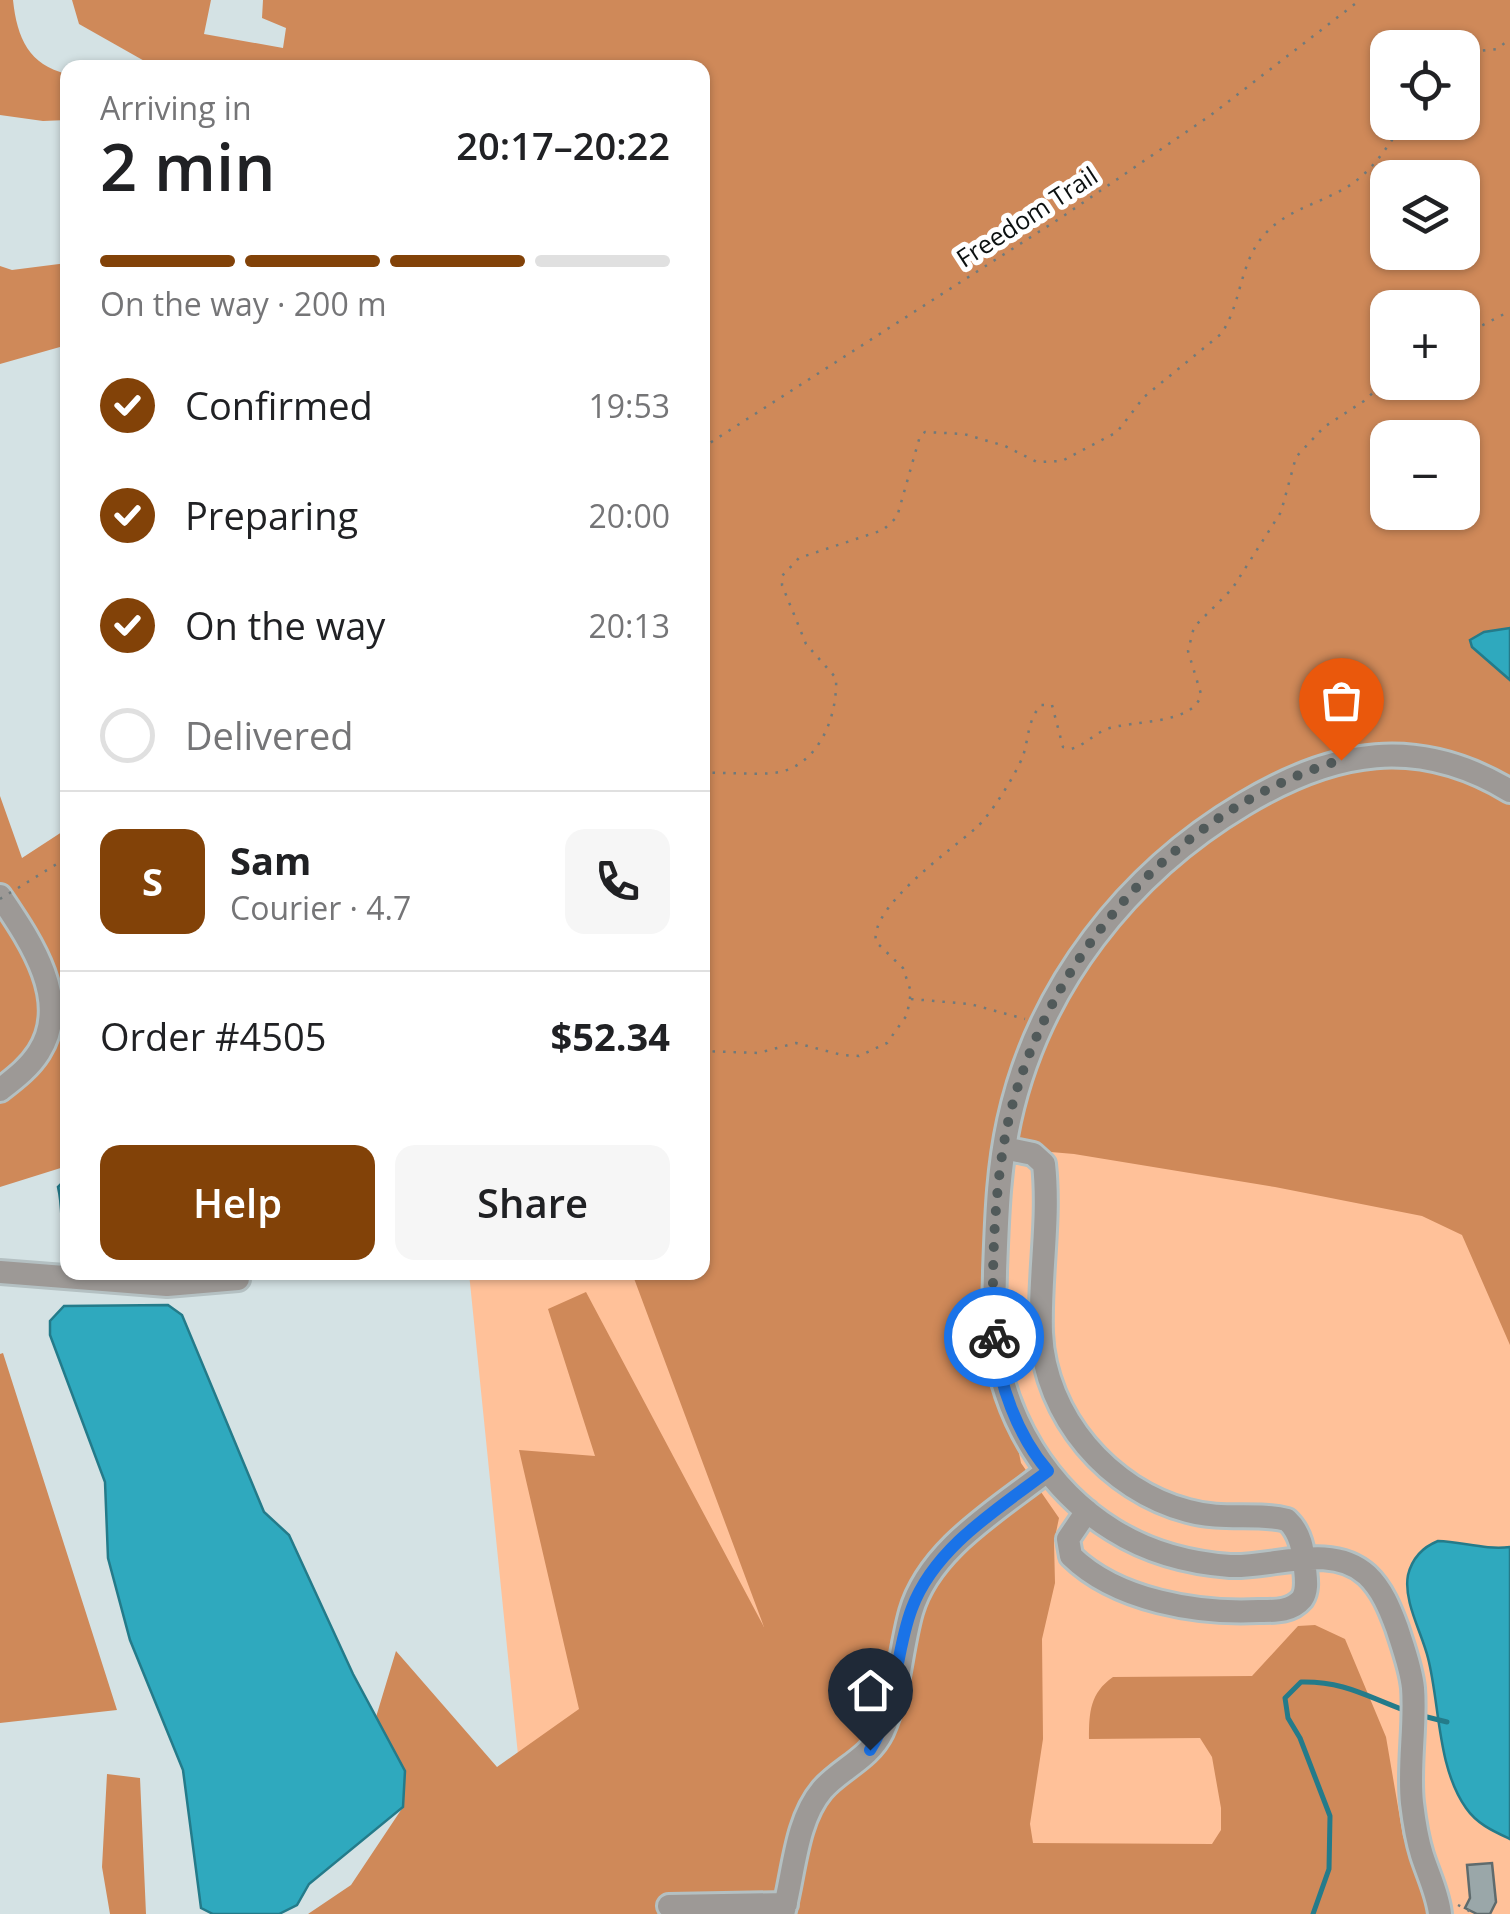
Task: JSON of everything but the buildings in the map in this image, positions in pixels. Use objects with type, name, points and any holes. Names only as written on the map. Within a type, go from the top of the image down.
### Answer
[{"type":"street","points":[[1443,1910],[1420,1849],[1412,1801],[1413,1686],[1391,1610],[1365,1573],[1336,1559],[1234,1566],[1181,1559],[1127,1538],[1086,1512],[1030,1447],[1008,1400],[995,1345],[997,1202],[1004,1148],[1022,1075],[1042,1024],[1080,958],[1134,889],[1212,823],[1271,788],[1323,765],[1378,755],[1436,760],[1476,773],[1510,791]]},
{"type":"street","points":[[0,1090],[40,1051],[50,1011],[48,986],[40,964],[5,895]]},
{"type":"street","points":[[1004,1148],[1033,1154],[1044,1164],[1043,1350],[1059,1401],[1080,1438],[1094,1457],[1117,1476],[1156,1500],[1213,1516],[1287,1520],[1299,1534],[1306,1591],[1294,1606],[1283,1610],[1236,1612],[1186,1609],[1129,1590],[1079,1564],[1072,1556],[1068,1539],[1086,1512]]},
{"type":"street","points":[[0,1272],[60,1277]]},
{"type":"street","points":[[103,1280],[167,1285],[218,1280]]},
{"type":"street","points":[[669,1906],[785,1909],[810,1809],[823,1789],[870,1750],[882,1732],[912,1608],[938,1562],[1048,1471]]},
{"type":"path","name":"Freedom Trail","points":[[710,443],[1045,228],[1212,115],[1360,0]]},
{"type":"path","points":[[1480,51],[1497,50],[1510,39]]},
{"type":"path","points":[[710,773],[776,773],[813,752],[823,740],[836,678],[806,644],[782,576],[788,566],[809,553],[883,530],[892,523],[920,436],[925,432],[964,434],[1048,464],[1080,454],[1118,432],[1144,397],[1221,334],[1230,322],[1247,264],[1265,234],[1364,174],[1390,140]]},
{"type":"path","points":[[1480,326],[1510,311]]},
{"type":"path","points":[[710,1051],[758,1052],[796,1042],[859,1056],[887,1043],[898,1031],[911,999],[903,968],[876,942],[877,923],[890,905],[985,820],[1024,755],[1040,705],[1052,705],[1059,741],[1071,749],[1101,732],[1168,718],[1200,702],[1188,652],[1194,627],[1232,589],[1281,512],[1296,458],[1324,426],[1370,396]]},
{"type":"path","points":[[5,895],[60,862]]},
{"type":"path","points":[[911,999],[970,1004],[1042,1024]]},
{"type":"path","points":[[1443,1910],[1457,1904],[1475,1914]]},
{"type":"shaded area","points":[[0,0],[13,0],[27,48],[43,64],[60,72],[60,120],[0,115]]},
{"type":"shaded area","points":[[72,0],[211,0],[204,34],[283,48],[286,28],[262,18],[263,0],[1510,0],[1510,628],[1484,632],[1472,647],[1510,680],[1510,1345],[1462,1235],[1422,1216],[1074,1154],[1004,1148],[997,1202],[1008,1400],[1021,1463],[1059,1518],[1054,1542],[1055,1583],[1042,1639],[1043,1739],[1030,1824],[1033,1843],[1212,1844],[1221,1830],[1221,1808],[1212,1757],[1200,1738],[1089,1739],[1095,1697],[1113,1677],[1252,1676],[1298,1626],[1315,1625],[1345,1639],[1386,1737],[1403,1836],[1428,1914],[308,1914],[351,1885],[403,1807],[405,1771],[376,1717],[396,1651],[497,1767],[579,1709],[519,1450],[595,1456],[548,1309],[586,1292],[764,1627],[635,1280],[710,1280],[710,60],[143,60],[79,24]]},
{"type":"shaded area","points":[[1510,0],[1510,1914],[528,1914],[529,1863],[470,1280],[710,1280],[710,1255],[1273,78],[1370,46],[1370,140],[1480,140],[1480,30],[1419,30]]},
{"type":"shaded area","points":[[60,264],[60,347],[0,364],[0,266],[12,270]]},
{"type":"shaded area","points":[[0,796],[22,858],[60,833],[60,1168],[0,1187]]},
{"type":"shaded area","points":[[3,1353],[117,1710],[0,1723]]},
{"type":"shaded area","points":[[107,1774],[140,1778],[146,1914],[110,1914],[102,1867]]},
{"type":"water","points":[[1510,628],[1510,680],[1472,647],[1470,640],[1484,632]]},
{"type":"water","points":[[168,1305],[182,1315],[264,1512],[289,1535],[353,1674],[405,1771],[403,1807],[309,1884],[297,1905],[279,1914],[213,1914],[201,1908],[183,1770],[130,1640],[108,1558],[105,1482],[50,1335],[50,1321],[64,1306]]},
{"type":"water","points":[[1438,1541],[1510,1547],[1510,1839],[1470,1814],[1457,1792],[1444,1755],[1432,1676],[1407,1585],[1415,1559]]},
{"type":"waterway","points":[[1313,1914],[1329,1869],[1330,1816],[1300,1738],[1288,1718],[1285,1698],[1301,1682],[1316,1682],[1354,1690],[1404,1710]]},
{"type":"waterway","points":[[1419,1715],[1447,1722]]},
{"type":"way so far","points":[[994,1337],[997,1202],[1009,1118],[1022,1075],[1056,996],[1106,921],[1149,874],[1183,845],[1271,788],[1341,760]]},
{"type":"route","points":[[870,1750],[882,1732],[889,1709],[912,1608],[938,1562],[1048,1471],[1030,1447],[1008,1400],[994,1337]]}]
